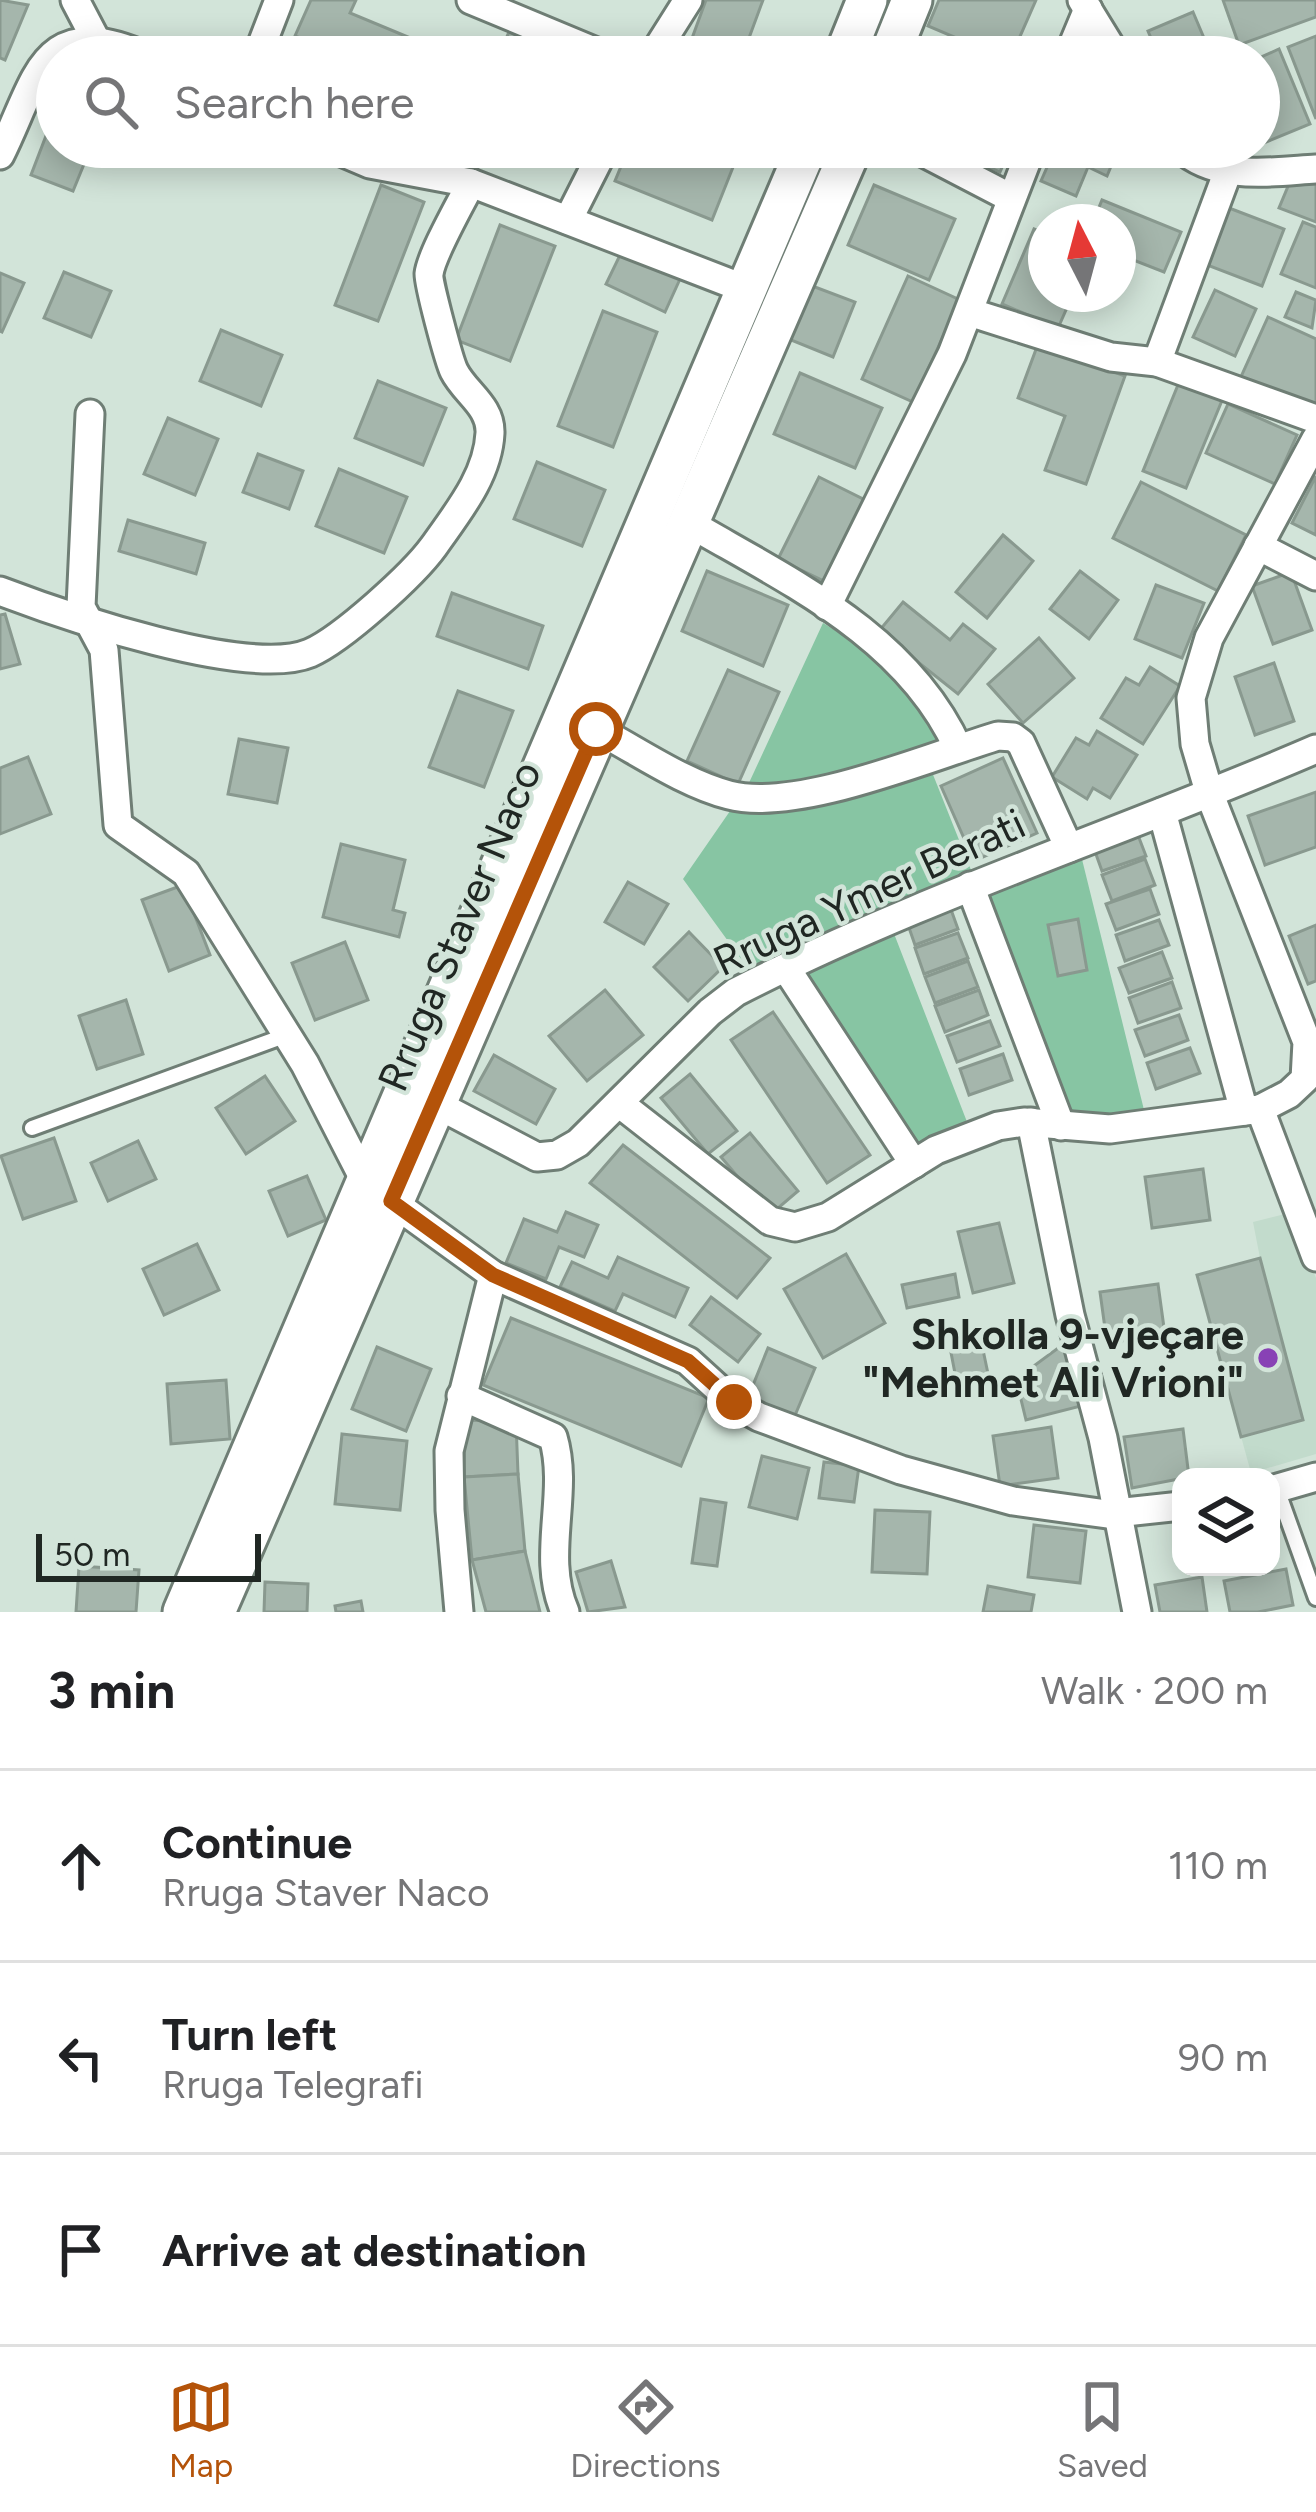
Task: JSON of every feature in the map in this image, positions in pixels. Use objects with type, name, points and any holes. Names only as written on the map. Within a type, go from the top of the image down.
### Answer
[{"type":"main road","points":[[852,36],[867,0]]},
{"type":"main road","points":[[897,36],[911,0]]},
{"type":"main road","name":"Rruga Staver Naco","points":[[215,1612],[378,1191],[798,168]]},
{"type":"main road","name":"Rruga Staver Naco","points":[[183,1612],[378,1191],[436,1104],[843,168]]},
{"type":"street","points":[[75,0],[95,36]]},
{"type":"street","points":[[265,36],[279,0]]},
{"type":"street","points":[[472,0],[558,36]]},
{"type":"street","points":[[665,36],[688,0]]},
{"type":"street","points":[[1075,36],[1085,4]]},
{"type":"street","points":[[1085,4],[1104,36]]},
{"type":"street","points":[[0,155],[36,74]]},
{"type":"street","points":[[391,168],[471,183],[748,290]]},
{"type":"street","points":[[568,220],[594,168]]},
{"type":"street","points":[[953,168],[1011,198]]},
{"type":"street","points":[[826,605],[969,312],[1023,168]]},
{"type":"street","points":[[1217,168],[1316,169]]},
{"type":"street","points":[[1157,362],[1228,171]]},
{"type":"street","points":[[0,591],[92,626],[244,658],[278,660],[309,653],[330,640],[425,559],[472,493],[489,442],[486,412],[454,372],[428,275],[471,183]]},
{"type":"street","points":[[969,312],[1111,357],[1157,362],[1316,419]]},
{"type":"street","points":[[90,414],[81,607],[104,650],[118,825],[186,873],[378,1191],[493,1275],[688,1361],[734,1402],[779,1424],[901,1471],[1067,1511],[1119,1513],[1172,1507]]},
{"type":"street","points":[[620,1102],[782,1226],[807,1225],[828,1217],[914,1164],[976,1133],[1031,1122],[1125,1128],[1252,1110],[1289,1094],[1305,1078],[1306,1042],[1210,795],[1195,744],[1191,698],[1209,638],[1316,439]]},
{"type":"street","points":[[689,523],[858,626],[912,677],[958,748]]},
{"type":"street","points":[[1258,547],[1316,576]]},
{"type":"street","points":[[596,729],[703,785],[760,800],[832,787],[1005,735],[1021,743],[1069,848]]},
{"type":"street","name":"Rruga Ymer Berati","points":[[436,1104],[546,1158],[578,1143],[736,992],[970,886],[1210,795],[1316,749]]},
{"type":"street","points":[[1162,812],[1252,1110],[1316,1257]]},
{"type":"street","points":[[970,886],[1060,1126]]},
{"type":"street","points":[[786,968],[914,1164]]},
{"type":"street","points":[[1031,1122],[1137,1612]]},
{"type":"street","points":[[459,1612],[449,1510],[449,1451],[493,1275]]},
{"type":"street","points":[[461,1396],[554,1437],[560,1459],[551,1542],[565,1612]]},
{"type":"street","points":[[1280,1487],[1316,1477]]},
{"type":"lane","points":[[32,1128],[287,1035]]},
{"type":"lane","points":[[1280,1505],[1316,1598]]},
{"type":"shaded area","name":"Shkolla 9-vjeçare \"Mehmet Ali Vrioni\"","points":[[1289,1213],[1316,1278],[1316,1454],[1268,1468],[1250,1468],[1197,1275],[1260,1258],[1253,1222]]},
{"type":"green space","points":[[823,623],[890,675],[946,742],[922,747],[973,875],[1075,831],[1146,1118],[1070,1117],[986,899],[886,913],[969,1127],[917,1151],[785,951],[749,970],[683,879],[748,785]]},
{"type":"building","points":[[0,0],[28,5],[5,60],[0,58]]},
{"type":"building","points":[[311,0],[356,0],[350,13],[405,36],[295,36]]},
{"type":"building","points":[[706,0],[763,0],[750,36],[693,36]]},
{"type":"building","points":[[939,0],[1036,0],[1020,36],[952,36],[928,26]]},
{"type":"building","points":[[1223,0],[1316,0],[1316,17],[1264,36],[1236,36]]},
{"type":"building","points":[[1193,12],[1203,36],[1150,36],[1148,31]]},
{"type":"building","points":[[1316,36],[1316,119],[1288,47]]},
{"type":"building","points":[[1280,51],[1310,124],[1280,136]]},
{"type":"building","points":[[36,162],[36,168],[82,168],[73,191],[31,175]]},
{"type":"building","points":[[620,168],[733,168],[712,220],[615,181]]},
{"type":"building","points":[[1047,168],[1088,168],[1076,196],[1041,181]]},
{"type":"building","points":[[1316,183],[1316,222],[1279,208],[1289,184]]},
{"type":"building","points":[[381,185],[424,202],[378,321],[335,305]]},
{"type":"building","points":[[874,185],[955,219],[929,280],[848,245]]},
{"type":"building","points":[[1229,208],[1284,229],[1262,286],[1207,265]]},
{"type":"building","points":[[1136,214],[1181,232],[1164,272],[1136,261]]},
{"type":"building","points":[[1303,222],[1316,227],[1316,288],[1281,274]]},
{"type":"building","points":[[500,225],[555,246],[510,361],[456,340]]},
{"type":"building","points":[[1028,243],[1028,312],[1065,312],[1058,328],[1002,304]]},
{"type":"building","points":[[622,251],[680,279],[665,312],[606,284]]},
{"type":"building","points":[[64,272],[111,291],[91,337],[44,318]]},
{"type":"building","points":[[0,273],[24,283],[2,332],[0,331]]},
{"type":"building","points":[[908,276],[960,300],[913,402],[862,379]]},
{"type":"building","points":[[807,284],[855,302],[833,357],[786,338]]},
{"type":"building","points":[[1215,290],[1256,309],[1235,356],[1193,337]]},
{"type":"building","points":[[1296,292],[1316,300],[1312,328],[1285,317]]},
{"type":"building","points":[[603,311],[657,332],[613,447],[558,426]]},
{"type":"building","points":[[1268,317],[1316,339],[1312,411],[1240,379]]},
{"type":"building","points":[[221,330],[282,355],[261,406],[200,381]]},
{"type":"building","points":[[1038,344],[1125,376],[1086,484],[1045,470],[1065,416],[1018,398]]},
{"type":"building","points":[[800,373],[882,408],[855,468],[774,434]]},
{"type":"building","points":[[1180,380],[1223,398],[1186,488],[1143,471]]},
{"type":"building","points":[[378,381],[446,408],[423,465],[355,438]]},
{"type":"building","points":[[1228,404],[1297,435],[1275,484],[1206,453]]},
{"type":"building","points":[[168,418],[218,439],[195,495],[144,474]]},
{"type":"building","points":[[258,454],[303,471],[289,509],[243,492]]},
{"type":"building","points":[[537,462],[605,490],[582,546],[514,519]]},
{"type":"building","points":[[339,469],[407,497],[384,553],[316,526]]},
{"type":"building","points":[[1316,476],[1316,535],[1292,523]]},
{"type":"building","points":[[819,477],[865,500],[824,581],[778,559]]},
{"type":"building","points":[[1141,482],[1246,535],[1218,591],[1113,538]]},
{"type":"building","points":[[128,520],[205,543],[196,574],[119,551]]},
{"type":"building","points":[[1003,535],[1033,561],[987,618],[956,592]]},
{"type":"building","points":[[707,571],[788,605],[763,666],[682,631]]},
{"type":"building","points":[[1080,571],[1118,600],[1089,639],[1050,609]]},
{"type":"building","points":[[1291,572],[1312,630],[1273,644],[1252,586]]},
{"type":"building","points":[[1156,585],[1204,603],[1182,658],[1135,639]]},
{"type":"building","points":[[452,593],[543,626],[528,669],[437,636]]},
{"type":"building","points":[[903,602],[950,640],[963,624],[995,649],[958,694],[879,631]]},
{"type":"building","points":[[5,614],[20,664],[0,669],[0,615]]},
{"type":"building","points":[[1039,638],[1074,678],[1023,723],[988,684]]},
{"type":"building","points":[[1274,663],[1294,721],[1255,735],[1235,677]]},
{"type":"building","points":[[1150,667],[1180,686],[1143,744],[1101,718],[1126,678],[1139,685]]},
{"type":"building","points":[[728,670],[779,692],[738,784],[687,761]]},
{"type":"building","points":[[458,691],[513,711],[484,787],[429,767]]},
{"type":"building","points":[[1097,731],[1137,755],[1110,798],[1093,788],[1087,799],[1052,777],[1076,738],[1089,745]]},
{"type":"building","points":[[239,739],[288,748],[277,803],[228,794]]},
{"type":"building","points":[[28,757],[51,814],[0,834],[0,768]]},
{"type":"building","points":[[1003,758],[1037,833],[974,861],[941,786]]},
{"type":"building","points":[[1316,792],[1316,847],[1265,865],[1248,816]]},
{"type":"building","points":[[1136,830],[1146,856],[1102,871],[1093,846]]},
{"type":"building","points":[[341,844],[405,860],[393,910],[405,913],[399,937],[323,917]]},
{"type":"building","points":[[1145,859],[1155,885],[1112,901],[1102,875]]},
{"type":"building","points":[[628,882],[668,904],[644,944],[605,922]]},
{"type":"building","points":[[183,885],[210,955],[169,971],[142,900]]},
{"type":"building","points":[[1150,889],[1159,914],[1116,930],[1106,904]]},
{"type":"building","points":[[949,904],[958,929],[915,945],[906,919]]},
{"type":"building","points":[[1078,919],[1087,970],[1058,976],[1048,925]]},
{"type":"building","points":[[1159,920],[1169,945],[1125,961],[1116,935]]},
{"type":"building","points":[[1316,925],[1316,981],[1308,984],[1289,936]]},
{"type":"building","points":[[689,932],[723,967],[688,1001],[654,967]]},
{"type":"building","points":[[958,933],[968,958],[924,974],[915,948]]},
{"type":"building","points":[[345,942],[368,1000],[315,1020],[292,963]]},
{"type":"building","points":[[1162,952],[1172,978],[1129,993],[1119,968]]},
{"type":"building","points":[[968,961],[978,987],[935,1003],[925,977]]},
{"type":"building","points":[[1172,982],[1181,1008],[1138,1023],[1129,998]]},
{"type":"building","points":[[605,990],[643,1035],[587,1081],[549,1036]]},
{"type":"building","points":[[979,990],[988,1015],[945,1032],[935,1006]]},
{"type":"building","points":[[126,1000],[143,1054],[97,1069],[79,1016]]},
{"type":"building","points":[[773,1012],[870,1155],[827,1183],[731,1040]]},
{"type":"building","points":[[1179,1015],[1188,1040],[1145,1056],[1135,1030]]},
{"type":"building","points":[[990,1021],[1000,1046],[957,1062],[947,1036]]},
{"type":"building","points":[[1190,1048],[1200,1073],[1156,1089],[1147,1063]]},
{"type":"building","points":[[1003,1054],[1012,1080],[969,1095],[960,1069]]},
{"type":"building","points":[[494,1055],[555,1089],[536,1124],[474,1091]]},
{"type":"building","points":[[690,1074],[737,1131],[708,1154],[661,1098]]},
{"type":"building","points":[[265,1076],[295,1121],[246,1154],[216,1108]]},
{"type":"building","points":[[750,1133],[798,1191],[770,1215],[721,1157]]},
{"type":"building","points":[[54,1138],[76,1201],[23,1219],[1,1156]]},
{"type":"building","points":[[138,1141],[156,1179],[108,1201],[91,1163]]},
{"type":"building","points":[[623,1145],[770,1258],[737,1298],[590,1183]]},
{"type":"building","points":[[1203,1169],[1210,1220],[1152,1228],[1145,1177]]},
{"type":"building","points":[[307,1176],[326,1220],[288,1236],[269,1191]]},
{"type":"building","points":[[566,1212],[598,1225],[584,1257],[559,1247],[546,1279],[506,1263],[524,1219],[557,1232]]},
{"type":"building","points":[[999,1223],[1014,1283],[973,1293],[958,1232]]},
{"type":"building","points":[[197,1244],[219,1290],[164,1315],[143,1269]]},
{"type":"building","points":[[846,1254],[885,1323],[823,1358],[784,1289]]},
{"type":"building","points":[[618,1257],[688,1288],[675,1317],[623,1294],[615,1311],[560,1287],[572,1262],[608,1278]]},
{"type":"building","points":[[1260,1258],[1303,1420],[1241,1437],[1197,1275]]},
{"type":"building","points":[[955,1274],[959,1297],[907,1308],[902,1285]]},
{"type":"building","points":[[1158,1284],[1165,1335],[1107,1343],[1100,1292]]},
{"type":"building","points":[[711,1297],[760,1334],[738,1362],[690,1325]]},
{"type":"building","points":[[511,1318],[709,1398],[681,1466],[483,1385]]},
{"type":"building","points":[[978,1326],[991,1388],[959,1394],[947,1332]]},
{"type":"building","points":[[1065,1343],[1081,1406],[1026,1420],[1016,1379]]},
{"type":"building","points":[[377,1347],[431,1369],[406,1431],[352,1409]]},
{"type":"building","points":[[768,1348],[815,1368],[793,1420],[747,1400]]},
{"type":"building","points":[[226,1380],[230,1439],[171,1444],[167,1384]]},
{"type":"building","points":[[465,1420],[516,1422],[518,1474],[464,1477]]},
{"type":"building","points":[[1051,1427],[1058,1478],[1000,1486],[993,1436]]},
{"type":"building","points":[[1183,1429],[1188,1468],[1172,1468],[1172,1480],[1132,1488],[1124,1437]]},
{"type":"building","points":[[342,1434],[407,1441],[400,1510],[335,1504]]},
{"type":"building","points":[[762,1456],[809,1468],[797,1519],[749,1507]]},
{"type":"building","points":[[824,1462],[859,1466],[854,1502],[819,1498]]},
{"type":"building","points":[[518,1474],[525,1551],[472,1560],[464,1477]]},
{"type":"building","points":[[701,1499],[726,1503],[717,1566],[692,1563]]},
{"type":"building","points":[[875,1510],[930,1512],[927,1574],[872,1572]]},
{"type":"building","points":[[1034,1525],[1086,1531],[1080,1583],[1028,1577]]},
{"type":"building","points":[[525,1551],[540,1612],[486,1612],[472,1560]]},
{"type":"building","points":[[611,1561],[625,1607],[588,1612],[576,1572]]},
{"type":"building","points":[[79,1566],[139,1570],[136,1612],[76,1612]]},
{"type":"building","points":[[1286,1569],[1293,1605],[1230,1612],[1224,1581],[1280,1576],[1280,1570]]},
{"type":"building","points":[[1202,1577],[1207,1612],[1160,1612],[1155,1585]]},
{"type":"building","points":[[265,1582],[308,1584],[307,1612],[264,1612]]},
{"type":"building","points":[[988,1586],[1034,1595],[1031,1612],[983,1612]]},
{"type":"building","points":[[361,1601],[363,1612],[336,1612],[335,1606]]},
{"type":"place","name":"Shkolla 9-vjeçare \"Mehmet Ali Vrioni\"","points":[[1268,1358]]},
{"type":"route","points":[[596,729],[391,1201],[493,1275],[671,1352],[734,1402]]}]
